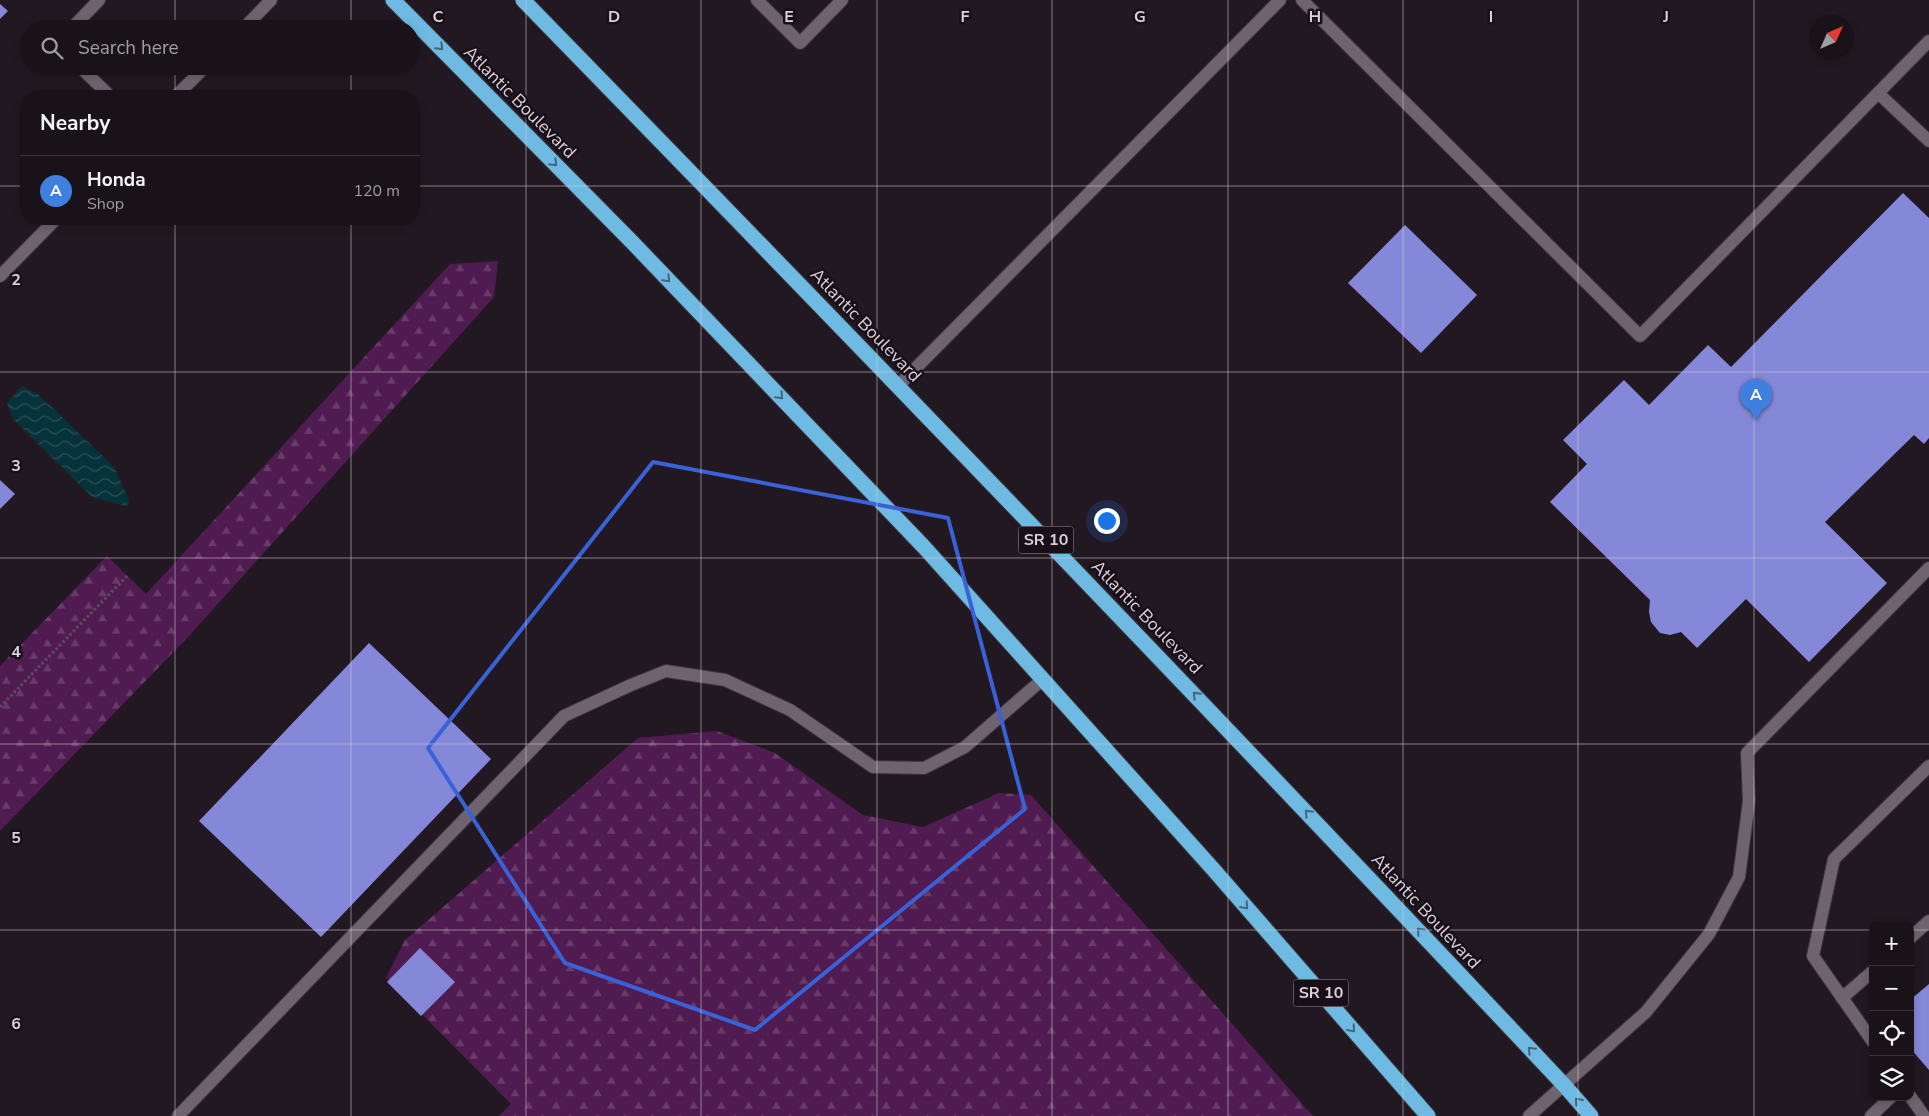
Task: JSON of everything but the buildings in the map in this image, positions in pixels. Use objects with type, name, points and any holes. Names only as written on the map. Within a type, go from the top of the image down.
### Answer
[{"type":"highway","name":"Atlantic Boulevard","points":[[393,0],[413,20]]},
{"type":"highway","name":"Atlantic Boulevard","points":[[523,0],[1281,784],[1591,1116]]},
{"type":"highway","name":"Atlantic Boulevard","points":[[420,27],[639,249],[924,547],[1213,869],[1428,1116]]},
{"type":"street","points":[[80,20],[99,0]]},
{"type":"street","points":[[252,20],[271,0]]},
{"type":"street","points":[[756,0],[800,43],[842,0]]},
{"type":"street","points":[[898,386],[1280,0]]},
{"type":"street","points":[[1302,0],[1640,336],[1929,41]]},
{"type":"street","points":[[88,75],[104,90]]},
{"type":"street","points":[[182,90],[197,75]]},
{"type":"street","points":[[1878,92],[1929,141]]},
{"type":"street","points":[[0,276],[50,225]]},
{"type":"street","points":[[1529,1116],[1646,1012],[1709,934],[1740,877],[1750,801],[1747,753],[1929,568]]},
{"type":"street","points":[[178,1116],[564,716],[666,671],[725,680],[790,710],[873,767],[924,768],[965,747],[1042,679]]},
{"type":"street","points":[[1869,1036],[1813,956],[1834,859],[1929,766]]},
{"type":"street","points":[[1914,934],[1929,921]]},
{"type":"street","points":[[1842,998],[1869,974]]},
{"type":"street","points":[[1871,1116],[1887,1101]]},
{"type":"street","points":[[1914,1101],[1924,1116]]},
{"type":"path","points":[[0,707],[127,576]]},
{"type":"highlighted area","points":[[653,462],[948,518],[1025,809],[755,1030],[565,963],[428,748]]},
{"type":"green space","points":[[498,261],[494,297],[188,637],[0,831],[0,666],[107,556],[146,594],[450,264]]},
{"type":"green space","points":[[717,731],[775,753],[863,815],[923,827],[999,793],[1031,795],[1313,1116],[499,1116],[511,1104],[386,978],[405,940],[638,738]]},
{"type":"water","points":[[22,386],[39,395],[114,467],[130,502],[126,506],[92,497],[13,419],[7,403]]},
{"type":"place","name":"Honda","points":[[1756,420]]}]
